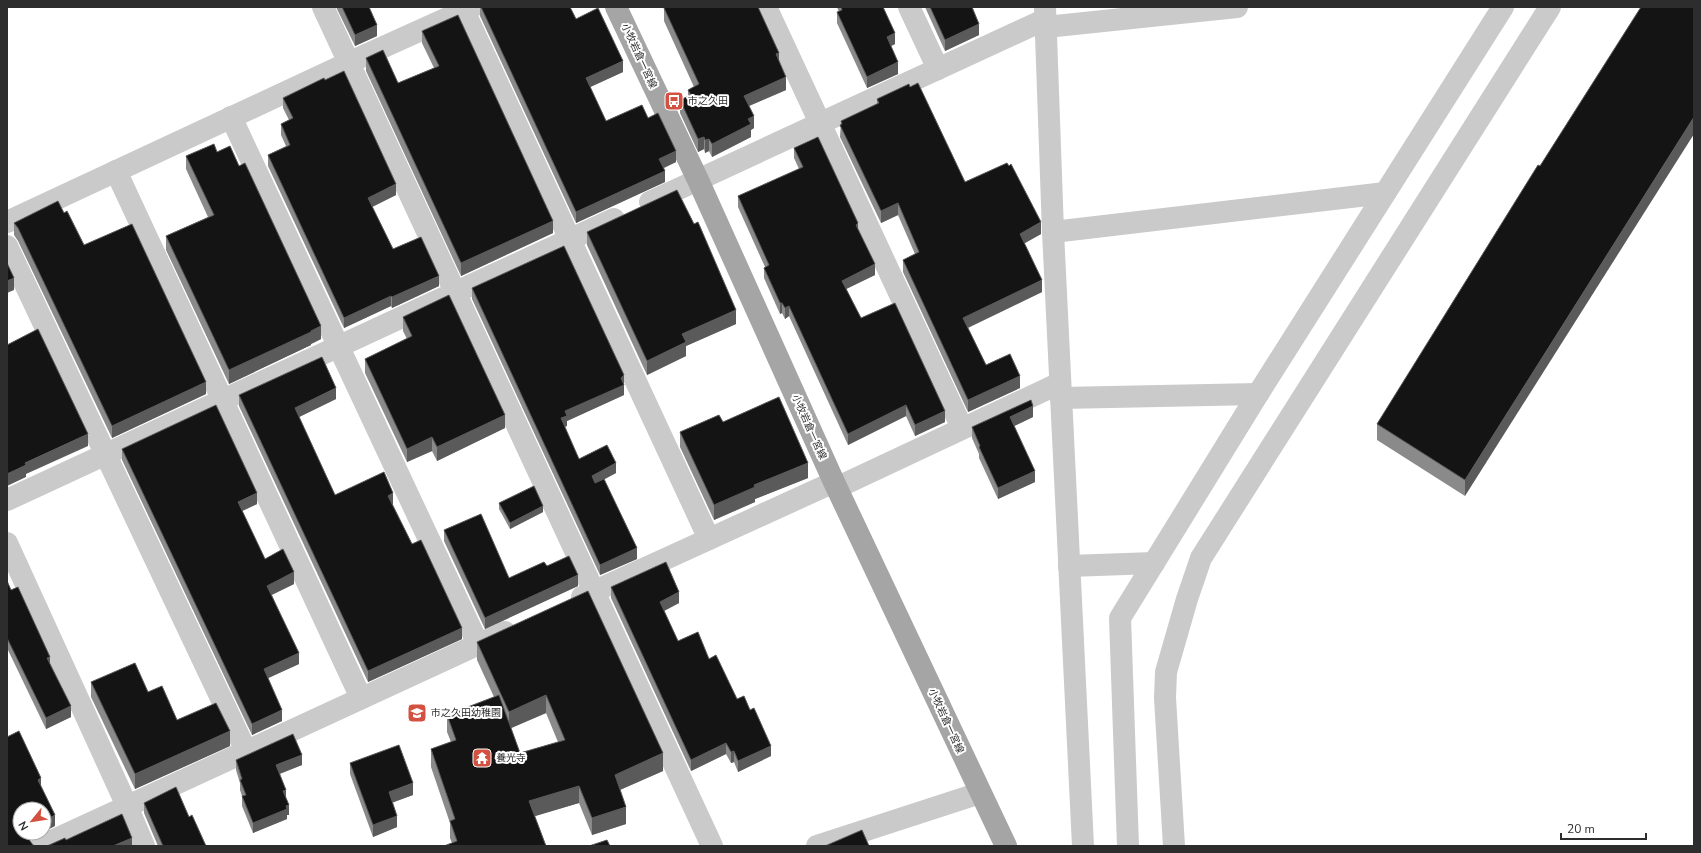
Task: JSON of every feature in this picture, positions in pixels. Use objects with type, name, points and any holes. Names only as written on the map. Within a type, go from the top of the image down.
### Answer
[{"type":"main road","name":"小牧岩倉一宮線","points":[[616,7],[698,180],[835,485],[1006,846]]},
{"type":"street","points":[[323,7],[712,846]]},
{"type":"street","points":[[766,7],[962,428]]},
{"type":"street","points":[[909,7],[938,69]]},
{"type":"street","points":[[7,500],[1046,18],[1237,7]]},
{"type":"street","points":[[1128,846],[1120,618],[1258,394],[1503,7]]},
{"type":"street","points":[[1174,846],[1165,698],[1166,672],[1186,599],[1201,558],[1550,7]]},
{"type":"street","points":[[7,222],[348,62],[468,9],[570,239],[709,539]]},
{"type":"street","points":[[1046,18],[1053,232],[1083,846]]},
{"type":"street","points":[[232,117],[478,644]]},
{"type":"street","points":[[116,171],[361,698]]},
{"type":"street","points":[[1053,232],[1385,193]]},
{"type":"street","points":[[7,246],[246,751]]},
{"type":"street","points":[[565,604],[962,428],[1061,390],[1258,394]]},
{"type":"street","points":[[7,543],[144,846]]},
{"type":"street","points":[[1069,566],[1154,563]]},
{"type":"street","points":[[41,846],[522,624]]},
{"type":"street","points":[[817,846],[980,792]]},
{"type":"building","points":[[342,7],[369,7],[377,25],[355,35]]},
{"type":"building","points":[[481,7],[570,7],[576,19],[598,8],[623,61],[586,78],[606,121],[642,105],[648,118],[658,113],[676,151],[659,159],[665,171],[576,212]]},
{"type":"building","points":[[758,7],[779,53],[776,54],[786,77],[744,96],[754,116],[748,119],[751,124],[712,144],[709,139],[705,140],[704,137],[698,139],[680,100],[691,95],[688,90],[699,84],[664,8]]},
{"type":"building","points":[[841,7],[883,7],[895,33],[887,37],[898,62],[867,77],[837,12],[842,10]]},
{"type":"building","points":[[930,7],[972,7],[979,24],[945,40]]},
{"type":"building","points":[[1641,7],[1694,7],[1694,117],[1465,480],[1377,424],[1538,165],[1540,166]]},
{"type":"building","points":[[458,15],[553,221],[461,263],[366,58],[383,50],[398,83],[439,66],[422,31]]},
{"type":"building","points":[[344,71],[396,184],[368,198],[393,249],[421,237],[439,276],[344,318],[268,155],[290,145],[281,124],[293,118],[283,98],[324,78],[325,80]]},
{"type":"building","points":[[918,83],[965,182],[1007,163],[1009,166],[1011,164],[1041,222],[1020,234],[1042,280],[963,318],[986,365],[1010,354],[1020,376],[968,400],[903,260],[919,252],[898,203],[881,211],[840,125],[842,124],[841,121],[879,103],[877,99],[909,84],[910,87]]},
{"type":"building","points":[[818,137],[858,223],[856,225],[875,264],[842,281],[861,318],[895,303],[945,411],[915,425],[906,405],[848,434],[789,306],[785,308],[782,303],[780,303],[764,268],[769,265],[738,196],[803,167],[794,148]]},
{"type":"building","points":[[214,144],[217,152],[230,146],[239,166],[245,163],[321,326],[229,370],[166,236],[214,215],[186,156]]},
{"type":"building","points":[[677,190],[694,224],[698,222],[736,310],[682,334],[686,342],[647,361],[587,232]]},
{"type":"building","points":[[58,201],[64,213],[67,211],[84,245],[132,224],[206,382],[112,426],[18,228],[14,223]]},
{"type":"building","points":[[564,246],[624,375],[621,378],[624,385],[565,411],[567,416],[561,418],[579,459],[607,445],[616,463],[592,476],[595,483],[604,479],[637,548],[600,565],[472,288]]},
{"type":"building","points":[[7,263],[14,278],[7,281]]},
{"type":"building","points":[[449,295],[505,415],[437,447],[432,437],[407,449],[365,359],[412,336],[403,317]]},
{"type":"building","points":[[38,329],[88,434],[25,463],[26,465],[7,474],[7,345]]},
{"type":"building","points":[[322,357],[336,388],[295,408],[335,495],[384,472],[393,493],[388,496],[412,544],[421,540],[462,628],[368,671],[239,395]]},
{"type":"building","points":[[779,397],[808,463],[754,485],[755,487],[714,505],[680,432],[719,415],[723,422]]},
{"type":"building","points":[[1031,400],[1033,406],[1010,417],[1035,471],[998,488],[979,447],[980,446],[972,427]]},
{"type":"building","points":[[216,405],[257,493],[238,502],[265,559],[283,549],[294,572],[267,586],[299,653],[264,669],[282,710],[252,724],[122,449]]},
{"type":"building","points":[[534,486],[543,506],[510,523],[499,503]]},
{"type":"building","points":[[481,514],[509,578],[544,562],[547,566],[569,556],[578,575],[485,618],[444,530]]},
{"type":"building","points":[[666,562],[679,592],[660,602],[678,641],[698,632],[709,659],[716,655],[737,699],[744,696],[750,710],[754,708],[771,746],[738,761],[734,751],[731,752],[726,743],[691,760],[611,587]]},
{"type":"building","points":[[7,581],[11,590],[18,587],[50,657],[47,658],[71,706],[46,718],[7,638]]},
{"type":"building","points":[[588,591],[663,753],[615,775],[626,807],[592,818],[579,786],[529,801],[546,846],[444,846],[457,841],[450,821],[455,819],[431,749],[456,740],[447,715],[499,695],[520,753],[565,740],[546,695],[509,712],[477,642]]},
{"type":"building","points":[[135,663],[148,692],[162,686],[177,720],[216,703],[230,731],[135,774],[91,682]]},
{"type":"building","points":[[19,731],[41,778],[38,780],[48,801],[12,801],[12,841],[30,841],[36,846],[7,846],[7,737]]},
{"type":"building","points":[[293,734],[302,755],[276,765],[286,790],[283,791],[289,805],[286,806],[287,809],[253,823],[242,796],[246,795],[240,780],[242,779],[236,760]]},
{"type":"building","points":[[399,745],[413,783],[389,792],[397,816],[373,825],[350,763]]},
{"type":"building","points":[[176,787],[189,817],[192,815],[206,846],[163,846],[144,803]]},
{"type":"building","points":[[52,809],[55,815],[52,817]]},
{"type":"building","points":[[122,814],[132,838],[113,846],[47,846],[65,838],[66,840]]},
{"type":"building","points":[[862,830],[869,846],[825,846]]},
{"type":"building","points":[[607,840],[610,846],[589,846]]},
{"type":"place","name":"市之久田","points":[[674,101]]},
{"type":"place","name":"市之久田幼稚園","points":[[417,713]]},
{"type":"place","name":"養光寺","points":[[482,758]]}]
